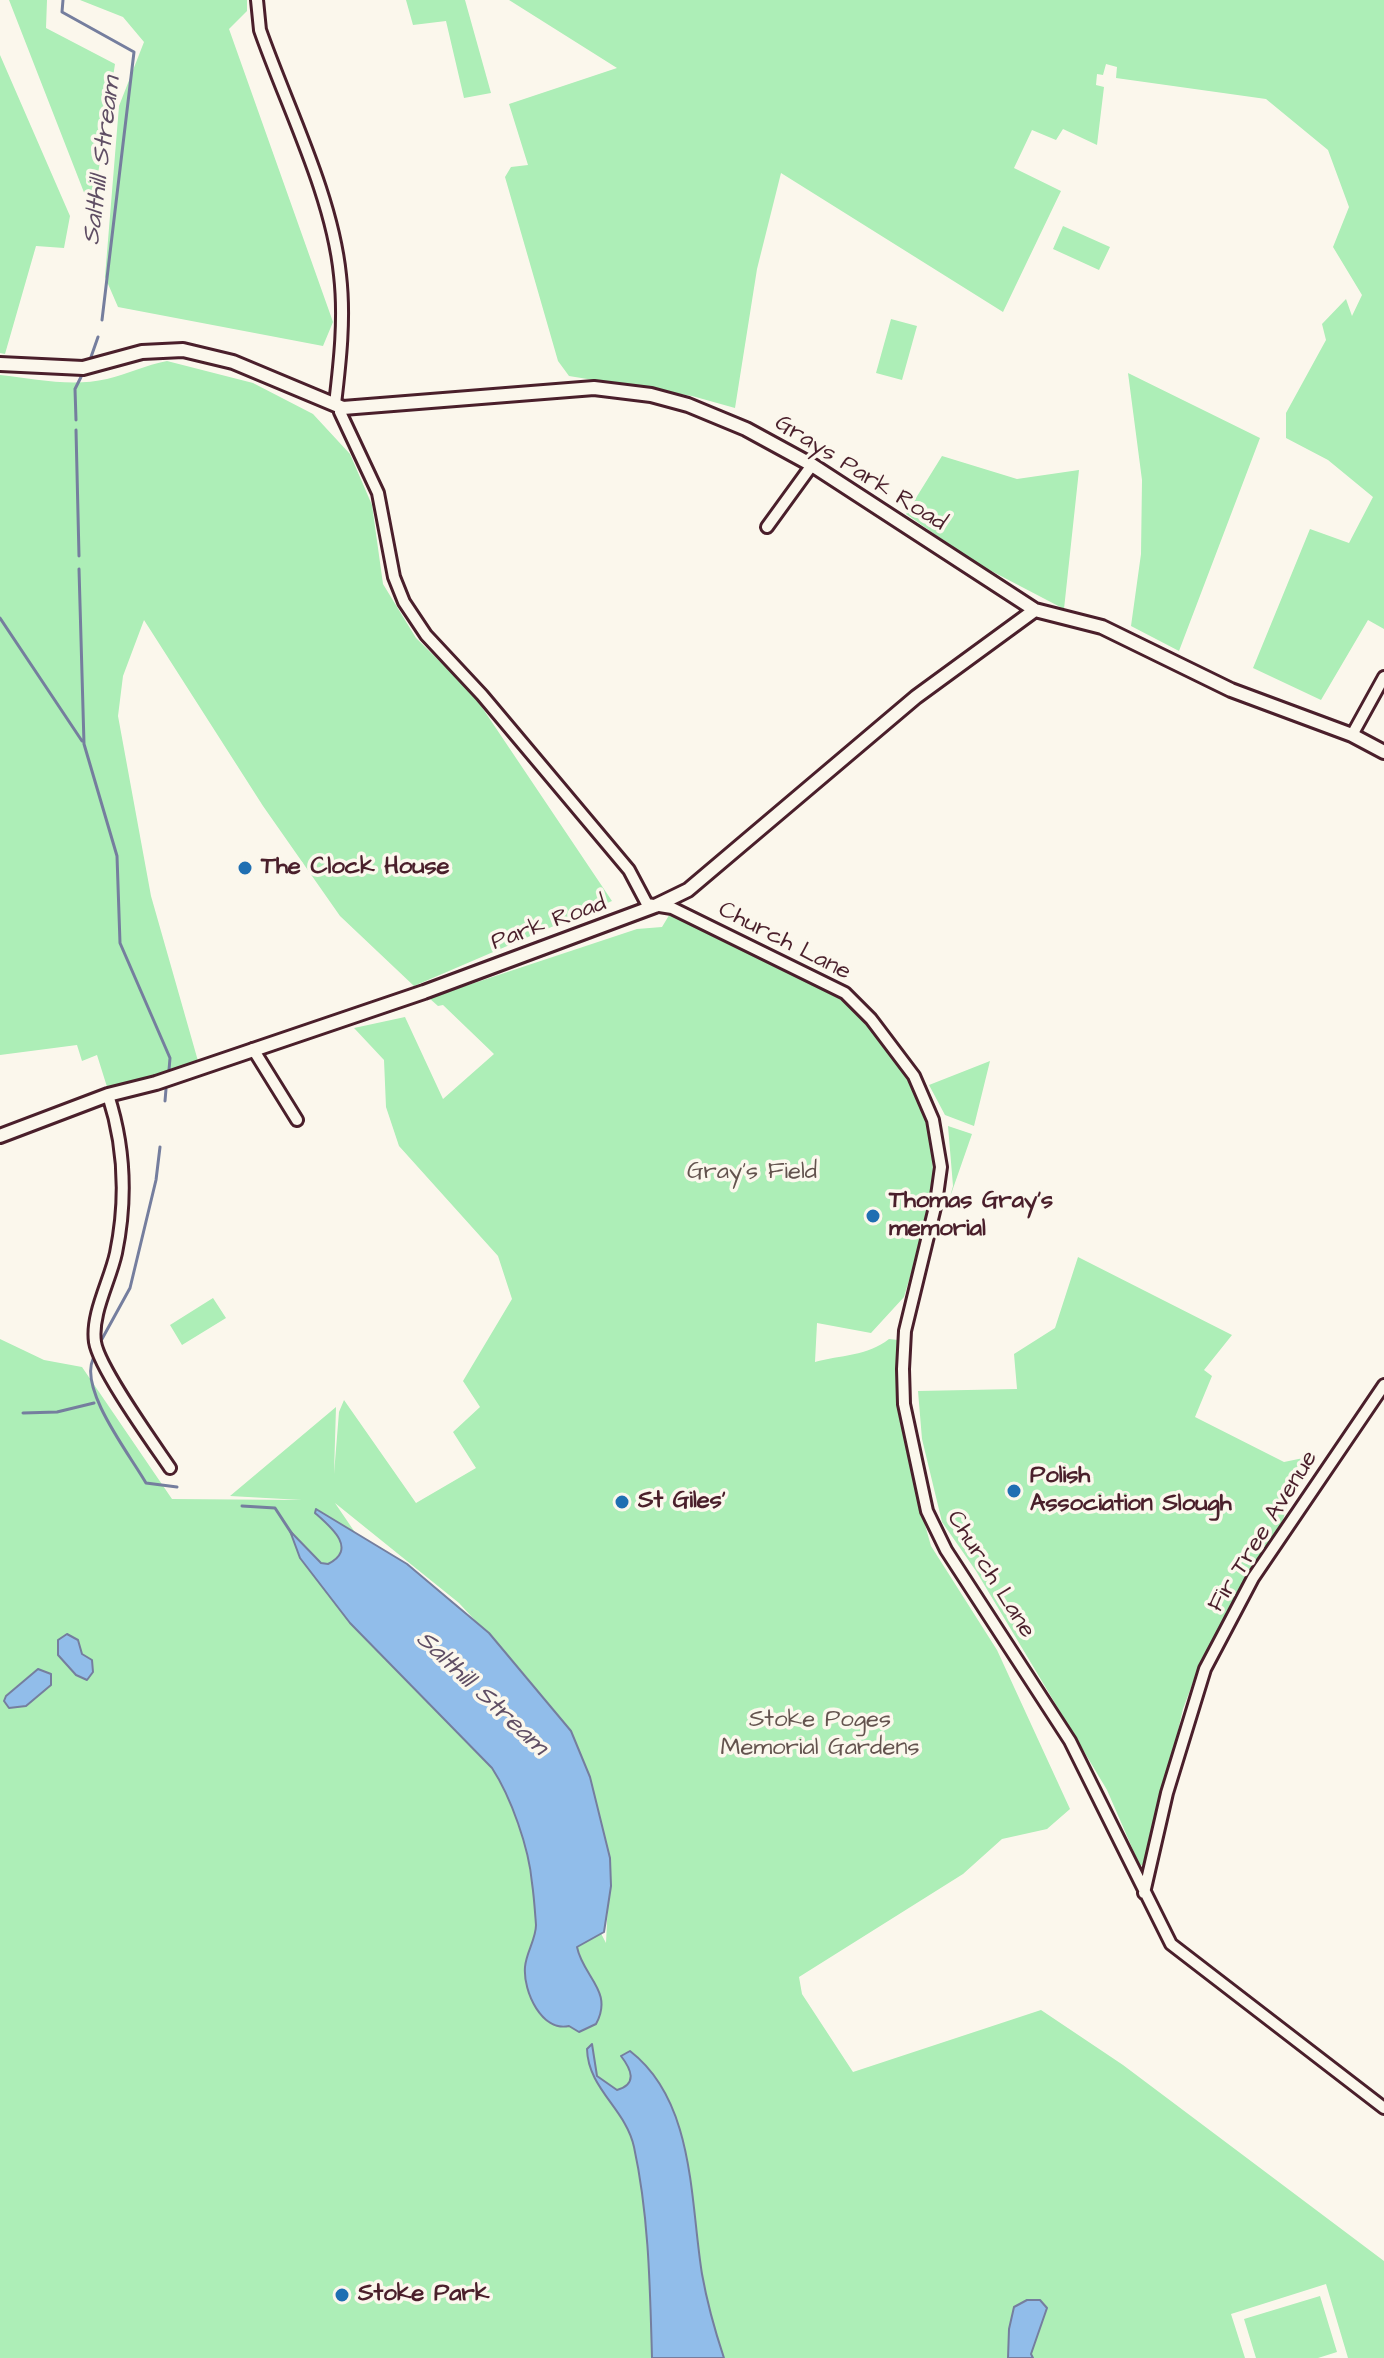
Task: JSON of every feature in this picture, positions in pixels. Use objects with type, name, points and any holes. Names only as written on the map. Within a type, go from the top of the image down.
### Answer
[{"type":"main road","name":"Grays Park Road","points":[[0,364],[83,368],[142,352],[195,352],[233,362],[339,406],[377,408],[594,388],[651,395],[688,405],[746,429],[812,465],[1035,610],[1102,627],[1231,690],[1352,735],[1384,752]]},
{"type":"main road","name":"Park Road","points":[[0,1136],[108,1095],[156,1083],[438,987],[655,906],[688,890],[916,697],[1035,610]]},
{"type":"street","points":[[257,0],[260,30],[327,218],[340,274],[342,350],[339,406],[343,425],[378,493],[394,577],[404,602],[426,635],[482,695],[629,870],[647,904],[655,906]]},
{"type":"street","points":[[767,527],[812,465]]},
{"type":"street","points":[[1352,735],[1384,677]]},
{"type":"street","name":"Church Lane","points":[[655,906],[672,908],[845,993],[871,1019],[914,1076],[933,1120],[941,1167],[936,1203],[905,1331],[903,1369],[904,1404],[927,1511],[946,1550],[1070,1741],[1171,1944],[1384,2108]]},
{"type":"street","points":[[253,1049],[297,1120]]},
{"type":"street","points":[[108,1095],[121,1135],[121,1209],[116,1252],[98,1315],[95,1341],[103,1366],[170,1468]]},
{"type":"street","name":"Fir Tree Avenue","points":[[1144,1893],[1167,1793],[1205,1669],[1253,1578],[1384,1385]]},
{"type":"green space","points":[[9,0],[47,0],[46,28],[115,64],[92,213]]},
{"type":"green space","points":[[80,0],[247,0],[247,11],[229,29],[333,322],[323,346],[118,307],[105,277],[119,106],[144,42],[123,17]]},
{"type":"green space","points":[[406,0],[465,0],[491,93],[464,98],[446,21],[413,25]]},
{"type":"green space","points":[[509,0],[1384,0],[1384,629],[1368,620],[1321,700],[1253,668],[1310,529],[1349,543],[1373,497],[1328,460],[1286,438],[1286,413],[1326,340],[1322,324],[1346,299],[1352,316],[1362,295],[1333,247],[1349,207],[1328,150],[1266,99],[1116,78],[1117,67],[1106,64],[1103,75],[1097,74],[1096,85],[1104,87],[1097,145],[1063,129],[1056,140],[1032,130],[1014,168],[1061,191],[1003,312],[781,173],[757,269],[735,408],[692,396],[569,376],[558,361],[505,177],[511,167],[528,165],[509,104],[617,68]]},
{"type":"green space","points":[[0,55],[70,216],[64,248],[36,246],[5,354],[0,353]]},
{"type":"green space","points":[[1063,226],[1110,247],[1099,270],[1053,249]]},
{"type":"green space","points":[[891,319],[917,326],[902,380],[876,373]]},
{"type":"green space","points":[[167,361],[253,383],[313,414],[350,454],[372,505],[383,584],[416,638],[473,694],[612,901],[414,986],[340,916],[263,806],[144,620],[123,676],[118,716],[151,896],[198,1061],[108,1090],[97,1055],[82,1061],[77,1045],[0,1055],[0,375],[54,382],[94,381]]},
{"type":"green space","points":[[1128,373],[1260,438],[1179,651],[1131,626],[1141,554],[1142,480]]},
{"type":"green space","points":[[942,456],[1017,479],[1079,470],[1064,609],[976,563],[906,514]]},
{"type":"green space","points":[[671,912],[838,997],[871,1027],[908,1077],[931,1130],[934,1196],[904,1297],[871,1333],[817,1323],[815,1362],[863,1352],[889,1339],[898,1340],[900,1390],[918,1500],[931,1546],[997,1650],[1070,1809],[1047,1829],[1002,1839],[963,1874],[799,1977],[802,1994],[853,2072],[1041,2010],[1123,2065],[1384,2261],[1384,2358],[1348,2358],[1326,2284],[1231,2314],[1245,2358],[0,2358],[0,1339],[44,1360],[82,1367],[172,1499],[302,1500],[230,1496],[336,1407],[334,1474],[339,1412],[344,1400],[416,1503],[476,1468],[453,1432],[480,1407],[463,1381],[512,1299],[498,1256],[399,1146],[386,1107],[384,1060],[354,1028],[405,1017],[443,1099],[494,1054],[443,1005],[438,1006],[429,998],[637,929],[662,927]],"holes":[[[335,1503],[459,1603],[527,1677],[581,1756],[610,1858],[606,1943],[512,1763]]]},
{"type":"green space","points":[[990,1061],[974,1126],[945,1115],[929,1085]]},
{"type":"green space","points":[[948,1126],[972,1134],[949,1200],[953,1186]]},
{"type":"green space","points":[[1078,1257],[1232,1335],[1204,1370],[1212,1376],[1195,1417],[1284,1462],[1318,1455],[1289,1500],[1274,1549],[1202,1658],[1183,1709],[1148,1862],[1140,1866],[1107,1790],[976,1571],[942,1522],[922,1439],[918,1391],[1017,1389],[1014,1354],[1055,1328]]},
{"type":"green space","points":[[213,1298],[226,1318],[182,1345],[170,1325]]},
{"type":"green space","points":[[1320,2296],[1337,2352],[1318,2358],[1256,2358],[1244,2319]]},
{"type":"water","points":[[316,1509],[407,1564],[489,1633],[571,1731],[590,1777],[610,1858],[611,1886],[604,1932],[577,1947],[599,1993],[601,2012],[596,2024],[579,2032],[569,2026],[550,2023],[536,2008],[525,1977],[536,1925],[530,1869],[506,1793],[492,1768],[350,1623],[300,1558],[290,1531],[321,1563],[328,1564],[341,1552],[339,1538],[315,1513]]},
{"type":"water","points":[[67,1634],[78,1640],[82,1654],[92,1660],[93,1672],[87,1680],[76,1675],[58,1655],[58,1640]]},
{"type":"water","points":[[38,1669],[51,1674],[51,1685],[26,1706],[9,1708],[4,1701],[6,1696]]},
{"type":"water","points":[[592,2044],[597,2076],[617,2090],[628,2084],[631,2076],[621,2056],[630,2051],[651,2072],[667,2097],[686,2154],[702,2274],[724,2358],[652,2358],[648,2252],[639,2173],[630,2134],[600,2088],[589,2063],[587,2049]]},
{"type":"water","points":[[1027,2300],[1040,2300],[1047,2308],[1031,2354],[1033,2358],[1008,2358],[1014,2307]]},
{"type":"waterway","name":"Salthill Stream","points":[[63,0],[62,12],[134,52],[102,320]]},
{"type":"waterway","name":"Salthill Stream","points":[[91,357],[98,337]]},
{"type":"waterway","name":"Salthill Stream","points":[[76,420],[75,389],[81,377]]},
{"type":"waterway","name":"Salthill Stream","points":[[76,430],[79,556]]},
{"type":"waterway","name":"Salthill Stream","points":[[79,569],[84,744],[117,856],[120,943],[170,1058],[169,1070]]},
{"type":"waterway","points":[[0,618],[82,741]]},
{"type":"waterway","name":"Salthill Stream","points":[[165,1101],[166,1089]]},
{"type":"waterway","name":"Salthill Stream","points":[[102,1339],[130,1288],[156,1180],[160,1147]]},
{"type":"waterway","name":"Salthill Stream","points":[[93,1359],[93,1388],[99,1404],[146,1483],[177,1487]]},
{"type":"waterway","points":[[23,1413],[57,1412],[94,1403]]},
{"type":"waterway","name":"Salthill Stream","points":[[242,1506],[275,1508],[292,1534]]},
{"type":"place","name":"The Clock House","points":[[245,868]]},
{"type":"place","name":"Thomas Gray's memorial","points":[[873,1216]]},
{"type":"place","name":"Polish Association Slough","points":[[1014,1491]]},
{"type":"place","name":"St Giles'","points":[[622,1502]]},
{"type":"place","name":"Stoke Park","points":[[342,2295]]},
{"type":"park label","name":"Gray's Field","points":[[752,1173]]},
{"type":"park label","name":"Stoke Poges Memorial Gardens","points":[[820,1735]]}]
